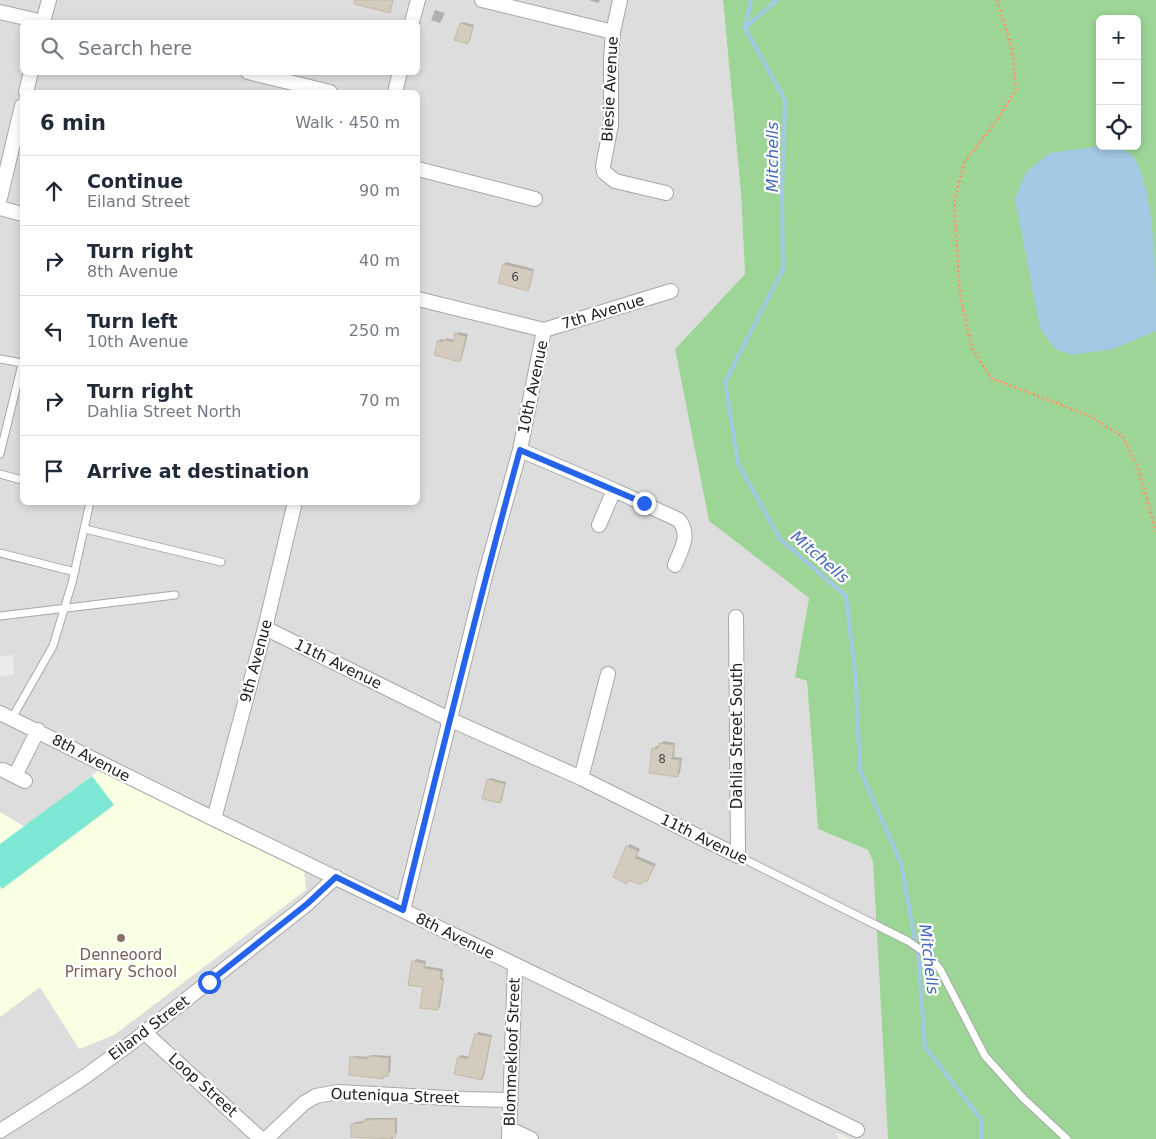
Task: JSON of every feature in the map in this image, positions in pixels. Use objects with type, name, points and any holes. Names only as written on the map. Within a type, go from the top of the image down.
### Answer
[{"type":"street","points":[[44,20],[49,0]]},
{"type":"street","points":[[413,20],[418,0]]},
{"type":"street","points":[[482,0],[613,32]]},
{"type":"street","name":"Biesie Avenue","points":[[620,0],[613,32],[611,125],[603,166],[604,172],[615,180],[666,193]]},
{"type":"street","points":[[0,12],[34,20]]},
{"type":"street","points":[[26,90],[30,75]]},
{"type":"street","points":[[260,75],[322,90]]},
{"type":"street","points":[[396,90],[399,75]]},
{"type":"street","points":[[0,198],[20,114]]},
{"type":"street","points":[[420,170],[535,199]]},
{"type":"street","points":[[0,208],[20,213]]},
{"type":"street","name":"7th Avenue","points":[[420,299],[544,330],[671,290]]},
{"type":"street","name":"10th Avenue","points":[[403,910],[486,572],[520,450],[544,330]]},
{"type":"street","points":[[520,450],[679,520],[684,526],[686,534],[674,565]]},
{"type":"street","points":[[599,525],[614,490]]},
{"type":"street","name":"9th Avenue","points":[[214,819],[265,628],[295,505]]},
{"type":"street","name":"Dahlia Street South","points":[[736,617],[738,856]]},
{"type":"street","name":"11th Avenue","points":[[265,628],[451,720],[581,778],[738,856]]},
{"type":"street","points":[[581,778],[608,674]]},
{"type":"street","name":"8th Avenue","points":[[6,715],[214,819],[857,1130]]},
{"type":"street","points":[[14,776],[38,730]]},
{"type":"street","name":"Eiland Street","points":[[0,1131],[83,1078],[144,1032],[307,904],[336,877]]},
{"type":"street","name":"Blommekloof Street","points":[[510,1134],[514,965]]},
{"type":"street","name":"Loop Street","points":[[144,1032],[262,1139]]},
{"type":"street","name":"Outeniqua Street","points":[[266,1139],[304,1103],[321,1094],[338,1092],[511,1100]]},
{"type":"street","points":[[510,1134],[531,1139]]},
{"type":"lane","points":[[0,359],[20,363]]},
{"type":"lane","points":[[0,454],[20,371]]},
{"type":"lane","points":[[0,474],[20,479]]},
{"type":"lane","points":[[6,715],[53,646],[75,572],[89,505]]},
{"type":"lane","points":[[84,529],[221,562]]},
{"type":"lane","points":[[0,553],[75,572]]},
{"type":"lane","points":[[0,616],[175,595]]},
{"type":"lane","name":"11th Avenue","points":[[738,856],[921,948],[940,968],[985,1056],[1023,1098],[1068,1139]]},
{"type":"path","points":[[997,0],[1012,50],[1016,89],[998,119],[964,163],[954,202],[960,295],[972,348],[991,378],[1090,416],[1123,437],[1138,468],[1156,532]]},
{"type":"shaded area","points":[[0,0],[723,0],[741,194],[745,274],[675,349],[709,521],[809,598],[795,677],[807,681],[818,829],[868,850],[873,861],[888,1139],[851,1139],[837,1133],[838,1139],[0,1139]]},
{"type":"shaded area","points":[[1096,147],[1096,150],[1124,150],[1135,159],[1142,176],[1151,218],[1156,289],[1156,331],[1113,349],[1072,355],[1055,349],[1040,328],[1015,199],[1026,172],[1050,153]]},
{"type":"shaded area","points":[[13,655],[14,675],[0,676],[0,656]]},
{"type":"shaded area","name":"Denneoord Primary School","points":[[99,770],[304,870],[306,890],[114,1035],[79,1049],[40,987],[0,1017],[0,812],[25,827]]},
{"type":"shaded area","points":[[92,776],[114,805],[2,889],[0,886],[0,844]]},
{"type":"green space","points":[[723,0],[1156,0],[1156,1139],[888,1139],[873,861],[868,850],[818,829],[807,681],[795,677],[809,598],[709,521],[675,349],[745,274],[741,194]]},
{"type":"building","points":[[354,0],[393,0],[390,13],[354,4]]},
{"type":"building","points":[[460,23],[473,27],[468,44],[454,40]]},
{"type":"building","points":[[503,264],[533,271],[528,291],[498,283]]},
{"type":"building","points":[[455,333],[466,337],[460,362],[434,355],[438,340],[453,342]]},
{"type":"building","points":[[659,743],[674,745],[672,759],[680,760],[678,777],[649,773],[652,748],[658,749]]},
{"type":"building","points":[[487,779],[505,784],[500,803],[482,799]]},
{"type":"building","points":[[626,846],[638,851],[635,858],[654,866],[647,882],[644,881],[642,884],[639,884],[628,880],[627,884],[613,877]]},
{"type":"building","points":[[412,961],[424,963],[424,968],[441,971],[440,979],[443,980],[438,1010],[420,1008],[423,987],[408,985]]},
{"type":"building","points":[[475,1034],[491,1037],[482,1080],[454,1074],[458,1057],[468,1059]]},
{"type":"building","points":[[368,1056],[389,1058],[388,1076],[383,1076],[383,1079],[349,1075],[350,1057],[368,1059]]},
{"type":"building","points":[[395,1119],[395,1137],[391,1137],[391,1139],[351,1137],[351,1124],[363,1123],[363,1120]]},
{"type":"waterway","name":"Mitchells","points":[[751,0],[745,28],[785,100],[782,190],[783,269],[725,382],[738,463],[780,539],[846,596],[856,683],[860,770],[901,863],[919,963],[925,1047],[981,1119],[981,1139]]},
{"type":"waterway","points":[[745,28],[777,0]]},
{"type":"place","name":"Denneoord Primary School","points":[[121,938]]},
{"type":"route","points":[[209,982],[307,904],[336,877],[403,910],[486,572],[520,450],[644,503]]}]
